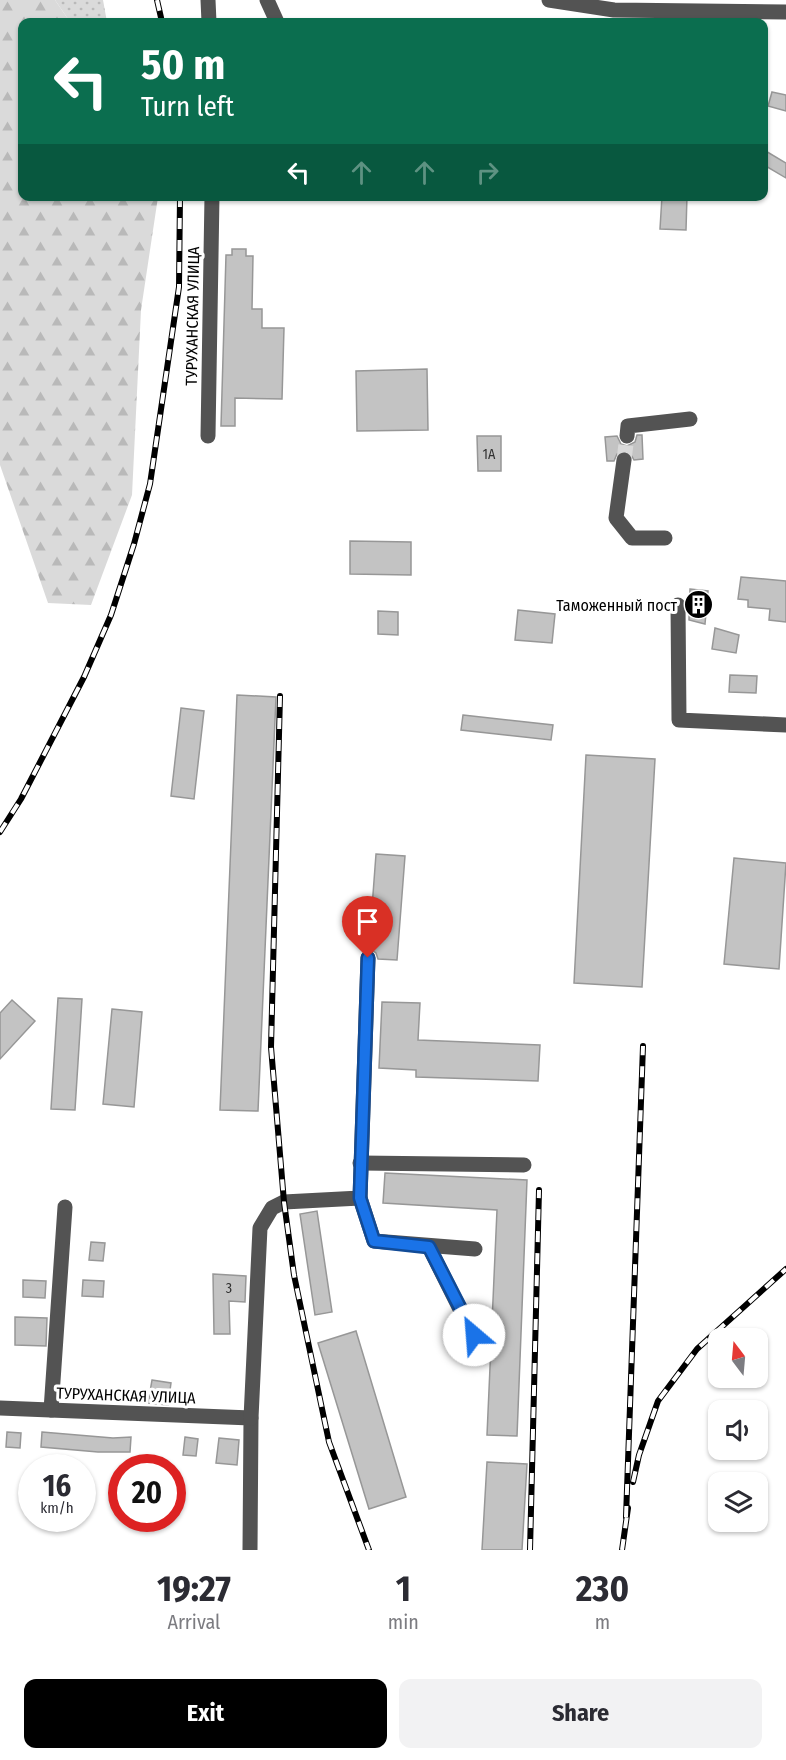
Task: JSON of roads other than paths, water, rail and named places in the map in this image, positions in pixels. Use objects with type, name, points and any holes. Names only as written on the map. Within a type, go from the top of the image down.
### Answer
[{"type":"street","points":[[208,0],[209,18]]},
{"type":"street","points":[[267,0],[275,18]]},
{"type":"street","points":[[549,0],[614,10],[786,12]]},
{"type":"street","name":"ТУРУХАНСКАЯ УЛИЦА","points":[[208,436],[212,201]]},
{"type":"street","points":[[627,436],[628,426],[690,419]]},
{"type":"street","points":[[624,460],[616,518],[632,538],[664,538]]},
{"type":"street","points":[[678,605],[679,720],[786,725]]},
{"type":"street","points":[[368,958],[360,1198],[374,1241],[475,1249]]},
{"type":"street","points":[[360,1162],[524,1165]]},
{"type":"street","points":[[250,1550],[251,1418],[260,1228],[272,1208],[284,1202],[360,1198]]},
{"type":"street","points":[[51,1410],[65,1208]]},
{"type":"street","points":[[429,1247],[474,1335]]},
{"type":"street","name":"ТУРУХАНСКАЯ УЛИЦА","points":[[0,1408],[251,1418]]},
{"type":"tunnel","points":[[624,460],[627,436]]},
{"type":"railway","points":[[157,0],[161,18]]},
{"type":"railway","points":[[0,832],[21,799],[84,677],[111,615],[134,544],[150,484],[179,287],[180,201]]},
{"type":"railway","points":[[280,696],[271,1047],[284,1202],[294,1275],[329,1442],[369,1550]]},
{"type":"railway","points":[[626,1517],[643,1046]]},
{"type":"railway","points":[[530,1550],[539,1190]]},
{"type":"railway","points":[[633,1482],[639,1455],[658,1401],[697,1349],[786,1269]]},
{"type":"railway","points":[[622,1550],[628,1508]]},
{"type":"place","name":"Таможенный пост","points":[[698,605]]}]
